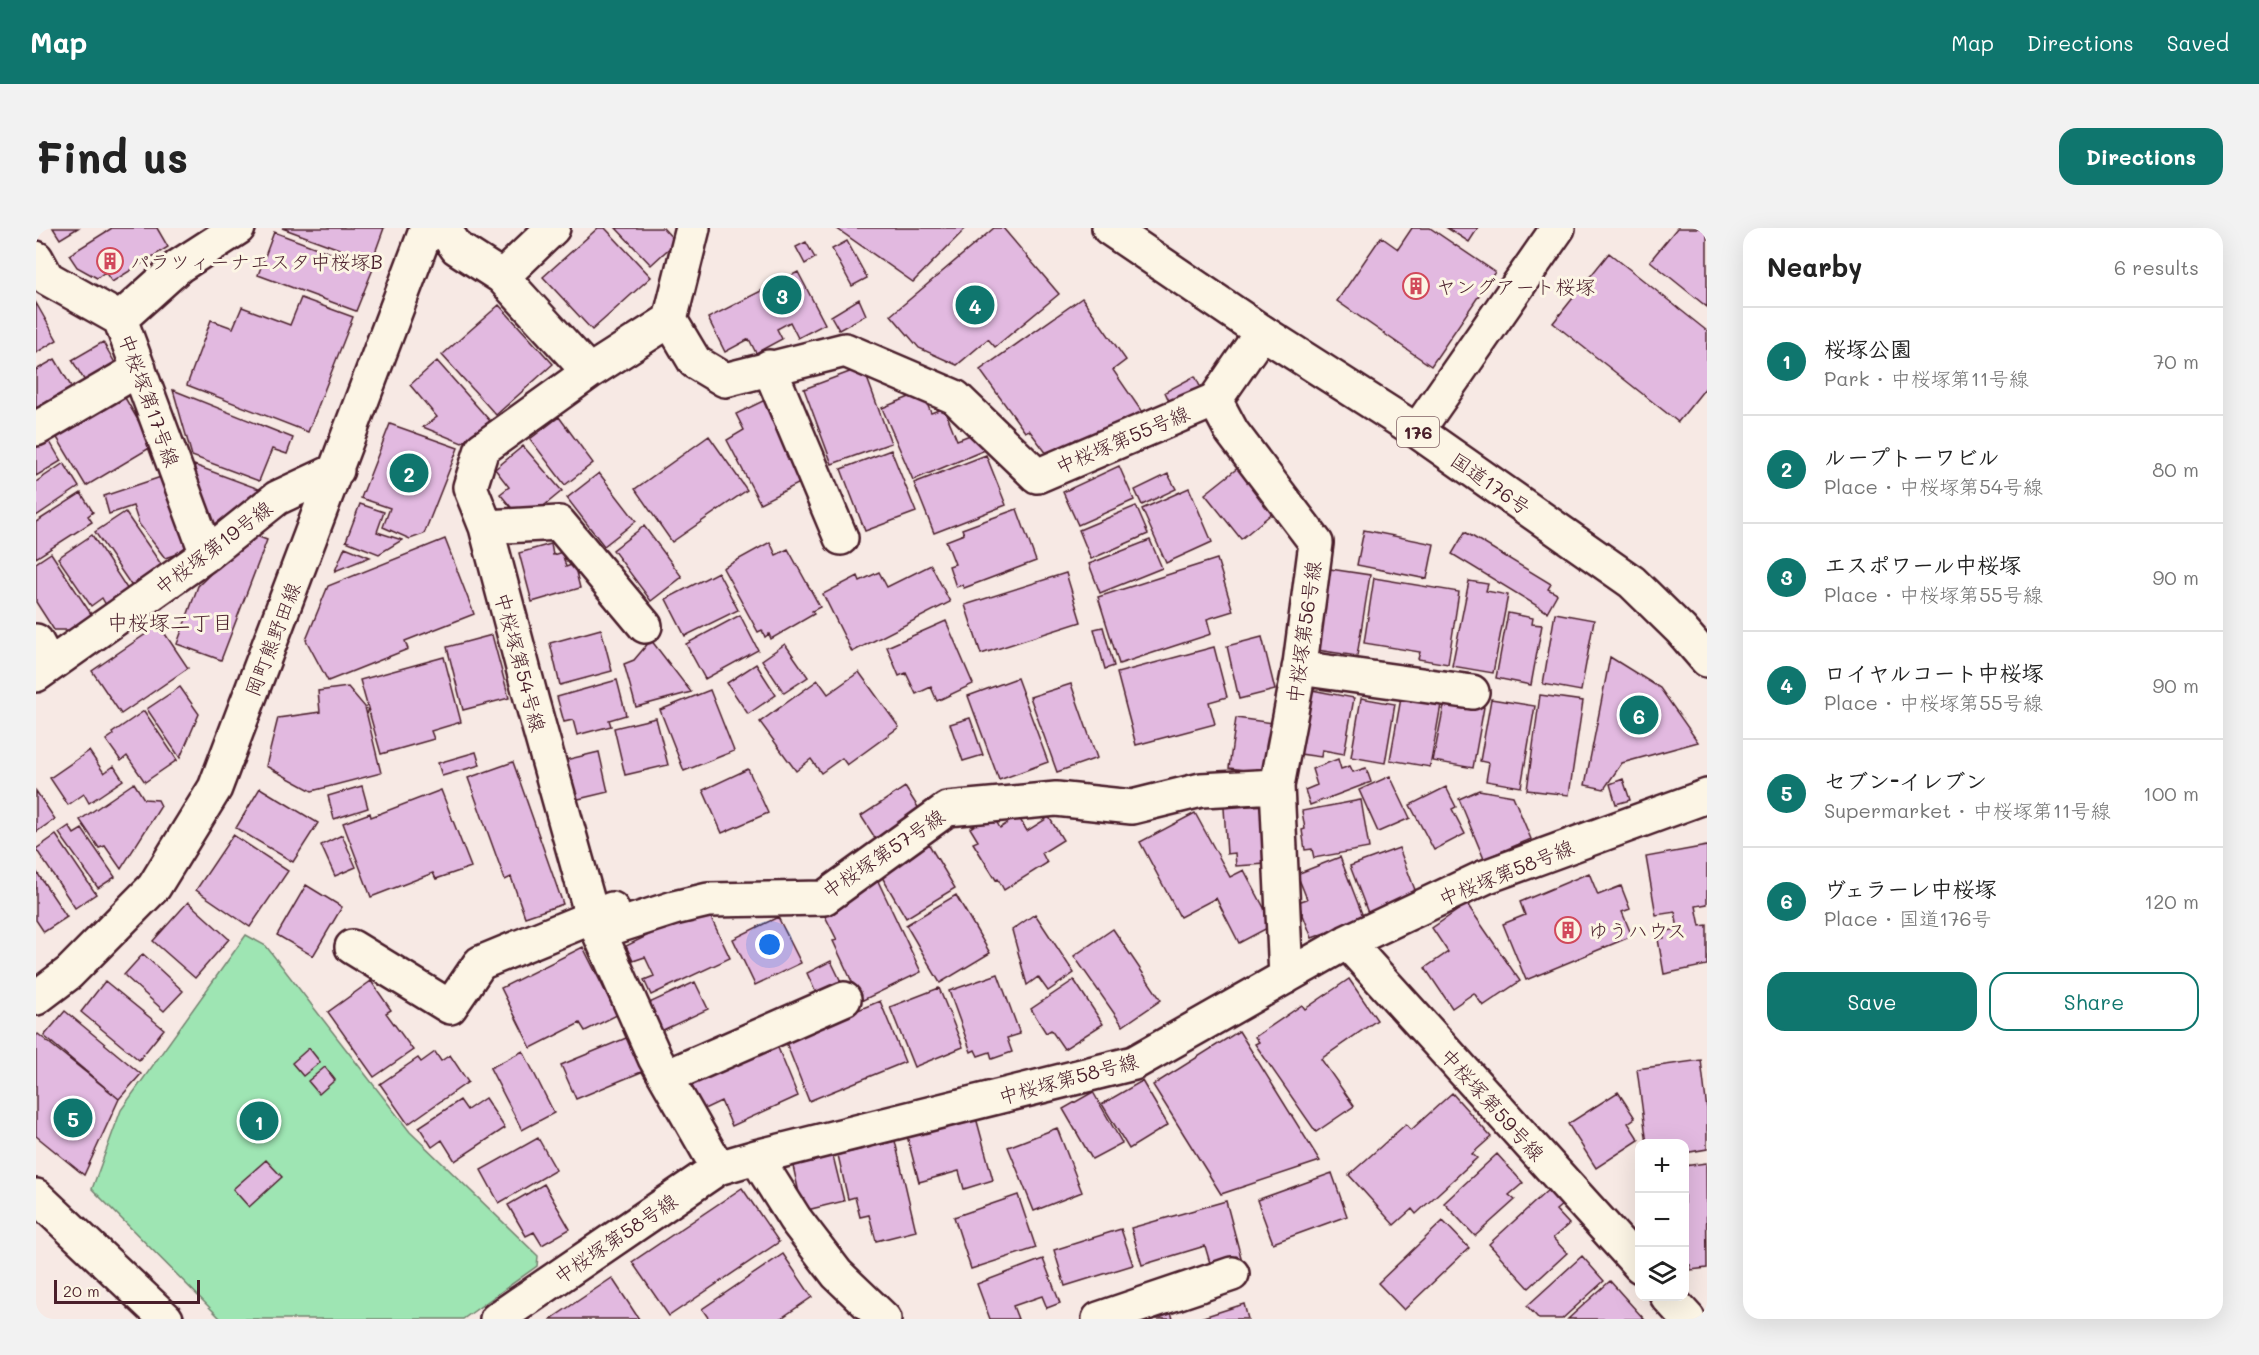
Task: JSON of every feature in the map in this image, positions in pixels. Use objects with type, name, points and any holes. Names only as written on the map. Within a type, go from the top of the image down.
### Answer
[{"type":"main road","name":"中桜塚第17号線","points":[[207,554],[120,320],[178,266],[238,228]]},
{"type":"main road","name":"岡町熊野田線","points":[[36,998],[69,973],[154,887],[215,788],[427,228]]},
{"type":"main road","points":[[443,228],[457,248],[502,277],[589,372]]},
{"type":"main road","points":[[502,277],[553,228]]},
{"type":"main road","points":[[670,320],[693,228]]},
{"type":"main road","name":"国道176号","points":[[1109,228],[1262,332],[1417,431],[1632,582],[1681,630],[1707,660]]},
{"type":"main road","points":[[1417,431],[1558,228]]},
{"type":"main road","points":[[36,258],[47,278],[120,320]]},
{"type":"main road","name":"中桜塚第55号線","points":[[670,320],[695,362],[725,380],[769,367],[845,350],[955,397],[1037,476],[1215,400]]},
{"type":"main road","name":"中桜塚第54号線","points":[[670,320],[589,372],[482,449],[470,487],[486,527],[531,702],[596,924],[655,1058],[718,1168]]},
{"type":"main road","points":[[1215,400],[1262,332]]},
{"type":"main road","points":[[769,367],[842,538]]},
{"type":"main road","points":[[36,429],[139,369]]},
{"type":"main road","name":"中桜塚第56号線","points":[[1215,400],[1233,432],[1316,543],[1299,668],[1277,786],[1287,977]]},
{"type":"main road","name":"中桜塚第19号線","points":[[40,660],[207,554],[277,498],[337,470]]},
{"type":"main road","points":[[486,527],[559,523],[645,626]]},
{"type":"main road","points":[[1299,668],[1472,692]]},
{"type":"main road","name":"中桜塚第57号線","points":[[596,924],[708,900],[824,898],[947,809],[1056,799],[1132,807],[1201,790],[1277,786]]},
{"type":"main road","name":"中桜塚第58号線","points":[[497,1319],[718,1168],[1134,1063],[1347,942],[1485,877],[1707,796]]},
{"type":"main road","points":[[352,947],[450,1007],[480,963],[596,924],[706,877]]},
{"type":"main road","name":"中桜塚第59号線","points":[[1347,942],[1635,1260]]},
{"type":"main road","points":[[666,1077],[844,999]]},
{"type":"main road","points":[[756,1157],[795,1219],[837,1274],[884,1319]]},
{"type":"main road","points":[[36,1196],[166,1319]]},
{"type":"main road","points":[[1099,1319],[1232,1274]]},
{"type":"main road","points":[[1672,1301],[1688,1319]]},
{"type":"green space","points":[[246,935],[266,946],[410,1132],[538,1256],[537,1266],[463,1319],[221,1319],[92,1189],[121,1110]]},
{"type":"building","points":[[53,228],[78,228],[60,239]]},
{"type":"building","name":"パラツィーナエスタ中桜塚B","points":[[112,228],[157,228],[168,247],[112,282],[105,272],[97,278],[77,267],[69,255]]},
{"type":"building","points":[[282,228],[384,228],[372,261]]},
{"type":"building","points":[[598,228],[605,228],[651,277],[592,330],[543,277]]},
{"type":"building","points":[[616,228],[663,228],[676,242],[651,265]]},
{"type":"building","points":[[836,228],[966,228],[913,282]]},
{"type":"building","points":[[994,228],[1003,228],[1059,294],[995,347],[988,339],[957,365],[919,348],[891,315]]},
{"type":"building","name":"ヤングアート桜塚","points":[[1412,228],[1430,228],[1495,272],[1431,366],[1337,301],[1381,237],[1398,249]]},
{"type":"building","points":[[1447,228],[1478,228],[1469,242]]},
{"type":"building","points":[[1677,228],[1707,228],[1707,307],[1650,261]]},
{"type":"building","points":[[274,232],[373,269],[356,311],[258,275]]},
{"type":"building","points":[[847,241],[867,278],[852,286],[832,249]]},
{"type":"building","points":[[806,242],[815,258],[805,264],[796,247]]},
{"type":"building","points":[[1609,253],[1707,331],[1707,386],[1678,422],[1553,323]]},
{"type":"building","points":[[798,272],[825,324],[798,338],[790,322],[777,329],[782,339],[756,353],[749,339],[725,352],[708,318]]},
{"type":"building","points":[[301,298],[353,317],[308,432],[187,385],[211,320],[233,328],[242,307],[290,325]]},
{"type":"building","points":[[1082,298],[1126,360],[1113,370],[1142,412],[1085,453],[1076,439],[1050,458],[1029,430],[1025,432],[980,370]]},
{"type":"building","points":[[859,299],[866,315],[839,330],[831,316]]},
{"type":"building","points":[[36,303],[57,340],[36,353]]},
{"type":"building","points":[[499,305],[553,364],[496,415],[442,355]]},
{"type":"building","points":[[103,342],[119,370],[89,388],[72,360]]},
{"type":"building","points":[[55,359],[75,393],[36,415],[36,370]]},
{"type":"building","points":[[437,361],[490,421],[462,443],[423,427],[437,417],[410,385]]},
{"type":"building","points":[[863,367],[891,443],[832,464],[804,389]]},
{"type":"building","points":[[1195,376],[1205,397],[1174,412],[1165,392]]},
{"type":"building","points":[[173,390],[293,438],[287,454],[272,449],[259,481],[192,456]]},
{"type":"building","points":[[922,392],[931,413],[944,408],[957,440],[978,432],[985,450],[913,480],[882,408]]},
{"type":"building","points":[[124,396],[153,446],[86,486],[56,436]]},
{"type":"building","points":[[765,400],[806,480],[760,503],[727,440],[744,430],[736,414]]},
{"type":"building","points":[[559,417],[593,463],[565,485],[530,439]]},
{"type":"building","points":[[390,424],[458,448],[424,534],[410,539],[383,527],[390,508],[361,498]]},
{"type":"building","points":[[46,435],[61,461],[36,476],[36,441]]},
{"type":"building","points":[[709,436],[747,490],[672,542],[635,489]]},
{"type":"building","points":[[523,446],[562,491],[540,509],[515,512],[500,494],[509,487],[495,469]]},
{"type":"building","points":[[891,450],[916,512],[865,531],[841,469]]},
{"type":"building","points":[[986,455],[1006,505],[934,533],[914,483]]},
{"type":"building","points":[[64,463],[79,487],[36,516],[36,482]]},
{"type":"building","points":[[194,465],[259,489],[225,526],[209,525]]},
{"type":"building","points":[[1119,466],[1134,500],[1078,525],[1063,492]]},
{"type":"building","points":[[1239,467],[1275,511],[1241,539],[1205,494]]},
{"type":"building","points":[[599,473],[636,521],[604,546],[567,498]]},
{"type":"building","points":[[1168,474],[1176,489],[1142,505],[1135,490]]},
{"type":"building","points":[[167,475],[191,549],[165,558],[139,524],[133,506],[109,514],[104,496]]},
{"type":"building","points":[[1189,488],[1212,542],[1166,563],[1142,509]]},
{"type":"building","points":[[81,493],[93,512],[88,516],[92,522],[36,558],[36,522]]},
{"type":"building","points":[[360,504],[384,512],[377,532],[402,540],[379,554],[346,541]]},
{"type":"building","points":[[1136,506],[1148,534],[1091,559],[1079,530]]},
{"type":"building","points":[[1017,509],[1036,561],[964,588],[962,585],[956,587],[949,566],[955,564],[946,541],[964,534],[962,529]]},
{"type":"building","points":[[125,512],[163,567],[133,588],[95,532]]},
{"type":"building","points":[[644,526],[682,577],[651,601],[613,550]]},
{"type":"building","points":[[1364,530],[1434,544],[1427,579],[1357,565]]},
{"type":"building","points":[[1465,532],[1551,584],[1548,589],[1557,594],[1547,612],[1452,554]]},
{"type":"building","points":[[251,534],[267,540],[221,660],[177,644],[198,586]]},
{"type":"building","points":[[92,535],[128,590],[106,605],[102,598],[91,606],[58,558]]},
{"type":"building","points":[[445,539],[474,614],[405,641],[408,649],[328,681],[306,640],[328,586]]},
{"type":"building","points":[[1150,540],[1162,568],[1100,593],[1089,564]]},
{"type":"building","points":[[770,542],[776,555],[788,549],[820,607],[812,611],[814,614],[771,639],[769,634],[765,637],[762,630],[758,632],[723,568]]},
{"type":"building","points":[[551,544],[553,555],[562,552],[566,567],[574,564],[580,588],[532,602],[519,553]]},
{"type":"building","points":[[345,547],[370,557],[335,571]]},
{"type":"building","points":[[51,553],[93,617],[74,630],[54,630],[36,602],[36,563]]},
{"type":"building","points":[[1217,559],[1233,611],[1207,619],[1211,634],[1119,664],[1098,597]]},
{"type":"building","points":[[931,565],[950,602],[852,652],[823,594],[858,576],[860,581],[879,572],[887,587]]},
{"type":"building","points":[[1330,569],[1370,575],[1357,656],[1317,650]]},
{"type":"building","points":[[718,572],[738,610],[685,636],[666,599]]},
{"type":"building","points":[[1066,573],[1081,622],[981,654],[965,605]]},
{"type":"building","points":[[1374,578],[1459,592],[1448,664],[1418,659],[1420,652],[1364,643]]},
{"type":"building","points":[[1469,581],[1488,584],[1486,591],[1508,595],[1493,673],[1452,666]]},
{"type":"building","points":[[1508,613],[1533,618],[1532,624],[1542,625],[1531,685],[1496,678]]},
{"type":"building","points":[[1555,613],[1594,620],[1581,691],[1543,684]]},
{"type":"building","points":[[740,615],[758,650],[705,679],[686,644]]},
{"type":"building","points":[[946,621],[973,684],[937,701],[931,687],[916,694],[906,673],[899,676],[887,647]]},
{"type":"building","points":[[159,625],[188,668],[121,714],[92,671]]},
{"type":"building","points":[[1103,627],[1114,666],[1105,669],[1094,629]]},
{"type":"building","points":[[601,629],[612,671],[560,685],[550,643]]},
{"type":"building","points":[[492,635],[509,698],[463,710],[447,647]]},
{"type":"building","points":[[1262,637],[1275,690],[1239,699],[1227,646]]},
{"type":"building","points":[[651,640],[691,692],[636,707],[624,664],[634,660]]},
{"type":"building","points":[[785,644],[808,677],[784,693],[762,660]]},
{"type":"building","points":[[1214,647],[1227,697],[1209,702],[1215,724],[1136,745],[1117,673]]},
{"type":"building","points":[[444,657],[461,722],[431,731],[434,739],[381,754],[360,680]]},
{"type":"building","points":[[1610,657],[1660,688],[1698,742],[1622,763],[1604,789],[1585,785]]},
{"type":"building","points":[[756,664],[776,695],[748,714],[727,683]]},
{"type":"building","points":[[859,672],[899,727],[847,765],[842,758],[821,773],[811,759],[796,771],[760,722],[818,680],[828,694]]},
{"type":"building","points":[[1017,678],[1048,762],[999,780],[968,696]]},
{"type":"building","points":[[617,680],[626,715],[609,720],[611,726],[577,735],[573,720],[564,722],[557,697]]},
{"type":"building","points":[[1071,684],[1097,758],[1057,772],[1030,697]]},
{"type":"building","points":[[180,687],[199,714],[180,758],[147,709]]},
{"type":"building","points":[[348,687],[365,707],[381,773],[312,791],[266,766],[278,718],[320,712],[318,691]]},
{"type":"building","points":[[710,690],[734,751],[684,771],[660,710]]},
{"type":"building","points":[[1312,690],[1354,698],[1344,754],[1322,750],[1321,757],[1300,754]]},
{"type":"building","points":[[1402,692],[1442,699],[1430,767],[1390,760]]},
{"type":"building","points":[[1540,695],[1583,701],[1569,795],[1527,790]]},
{"type":"building","points":[[1361,698],[1395,704],[1385,763],[1351,757]]},
{"type":"building","points":[[1491,699],[1535,706],[1521,787],[1486,781],[1489,763],[1480,761]]},
{"type":"building","points":[[1445,700],[1484,707],[1473,768],[1433,761]]},
{"type":"building","points":[[144,711],[177,760],[145,782],[127,756],[121,761],[106,740],[113,735],[112,733]]},
{"type":"building","points":[[656,718],[668,765],[625,775],[614,728]]},
{"type":"building","points":[[970,718],[983,755],[963,761],[950,724]]},
{"type":"building","points":[[1236,718],[1281,724],[1275,774],[1229,768]]},
{"type":"building","points":[[89,751],[104,773],[114,766],[123,780],[89,803],[84,794],[68,805],[50,778]]},
{"type":"building","points":[[476,752],[480,765],[442,776],[438,763]]},
{"type":"building","points":[[599,752],[608,792],[570,801],[561,761]]},
{"type":"building","points":[[1338,759],[1341,769],[1350,766],[1353,772],[1366,768],[1371,782],[1310,805],[1305,790],[1317,785],[1312,769]]},
{"type":"building","points":[[513,762],[563,904],[525,917],[511,877],[505,880],[468,778]]},
{"type":"building","points":[[748,769],[768,813],[722,833],[703,790]]},
{"type":"building","points":[[1390,776],[1410,818],[1378,832],[1359,790]]},
{"type":"building","points":[[1623,779],[1630,800],[1616,804],[1610,784]]},
{"type":"building","points":[[134,783],[144,799],[158,800],[161,806],[121,869],[105,846],[99,848],[80,820]]},
{"type":"building","points":[[362,786],[368,808],[334,819],[328,796]]},
{"type":"building","points":[[905,787],[923,815],[879,844],[861,816]]},
{"type":"building","points":[[1446,787],[1456,807],[1452,809],[1465,834],[1434,850],[1410,805]]},
{"type":"building","points":[[260,788],[318,823],[293,862],[236,828]]},
{"type":"building","points":[[441,790],[471,867],[436,879],[433,873],[371,897],[343,823],[370,813],[371,817]]},
{"type":"building","points":[[1479,790],[1513,796],[1531,839],[1484,859],[1459,799]]},
{"type":"building","points":[[36,791],[55,819],[36,832]]},
{"type":"building","points":[[1361,800],[1369,848],[1314,858],[1312,849],[1305,850],[1302,811]]},
{"type":"building","points":[[1263,805],[1266,864],[1236,866],[1235,853],[1227,854],[1224,808]]},
{"type":"building","points":[[1195,813],[1230,877],[1244,870],[1273,925],[1239,943],[1216,898],[1180,917],[1140,842]]},
{"type":"building","points":[[992,814],[1000,828],[1018,816],[1027,831],[1049,817],[1063,840],[1042,853],[1047,863],[1004,890],[973,843],[978,841],[970,828]]},
{"type":"building","points":[[69,826],[74,834],[82,829],[115,877],[98,888],[59,833]]},
{"type":"building","points":[[56,835],[96,894],[75,908],[36,849]]},
{"type":"building","points":[[233,835],[288,871],[250,927],[196,890]]},
{"type":"building","points":[[342,835],[356,867],[335,876],[321,845]]},
{"type":"building","points":[[928,843],[955,888],[906,918],[879,872]]},
{"type":"building","points":[[1707,846],[1707,904],[1696,906],[1700,926],[1707,925],[1707,965],[1664,974],[1658,939],[1664,938],[1662,932],[1678,929],[1675,912],[1656,915],[1646,857]]},
{"type":"building","points":[[1399,848],[1417,895],[1368,913],[1350,866]]},
{"type":"building","points":[[1340,857],[1364,919],[1312,938],[1298,902],[1307,899],[1297,874]]},
{"type":"building","points":[[36,871],[67,917],[44,932],[36,920]]},
{"type":"building","name":"ゆうハウス","points":[[1589,873],[1598,895],[1621,886],[1630,909],[1622,912],[1632,936],[1526,980],[1503,924],[1525,915],[1520,902]]},
{"type":"building","points":[[877,879],[921,972],[861,1001],[833,941],[837,940],[820,906]]},
{"type":"building","points":[[306,885],[342,907],[313,956],[277,935]]},
{"type":"building","points":[[956,895],[990,953],[940,983],[906,925]]},
{"type":"building","points":[[188,902],[229,939],[195,978],[153,941]]},
{"type":"building","points":[[1467,904],[1520,981],[1483,1006],[1474,993],[1452,1008],[1425,968],[1448,952],[1432,928]]},
{"type":"building","points":[[706,907],[730,958],[651,995],[644,980],[654,976],[645,957],[633,961],[626,946]]},
{"type":"building","points":[[1035,914],[1074,973],[1048,991],[1038,977],[1027,985],[1012,930]]},
{"type":"building","points":[[778,917],[801,963],[755,985],[733,939]]},
{"type":"building","points":[[1113,929],[1161,1000],[1123,1026],[1074,956]]},
{"type":"building","points":[[583,947],[617,1015],[585,1031],[580,1023],[531,1048],[501,988]]},
{"type":"building","points":[[143,954],[183,991],[164,1011],[124,975]]},
{"type":"building","points":[[831,961],[844,988],[819,1000],[807,973]]},
{"type":"building","points":[[998,974],[1020,1034],[1007,1038],[1012,1052],[992,1059],[990,1052],[978,1056],[975,1050],[971,1052],[949,991]]},
{"type":"building","points":[[1349,979],[1377,1020],[1321,1059],[1354,1106],[1316,1132],[1255,1044],[1259,1042],[1255,1037],[1302,1005],[1305,1009]]},
{"type":"building","points":[[1074,980],[1103,1024],[1064,1049],[1051,1030],[1046,1033],[1031,1009]]},
{"type":"building","points":[[105,981],[164,1029],[139,1060],[81,1012]]},
{"type":"building","points":[[371,981],[391,1010],[386,1013],[413,1050],[374,1077],[328,1012]]},
{"type":"building","points":[[695,982],[708,1009],[661,1031],[647,1004]]},
{"type":"building","points":[[939,988],[963,1047],[914,1067],[890,1007]]},
{"type":"building","points":[[880,1001],[905,1062],[809,1101],[785,1040]]},
{"type":"building","points":[[65,1011],[141,1074],[119,1099],[44,1036]]},
{"type":"building","points":[[1239,1031],[1320,1161],[1221,1194],[1153,1085]]},
{"type":"building","points":[[38,1034],[119,1099],[84,1175],[36,1136],[36,1036]]},
{"type":"building","points":[[631,1036],[646,1070],[576,1099],[561,1065]]},
{"type":"building","points":[[776,1043],[798,1096],[732,1126],[721,1101],[700,1111],[687,1083]]},
{"type":"building","points":[[309,1048],[320,1062],[303,1076],[292,1063]]},
{"type":"building","points":[[523,1051],[554,1113],[522,1130],[490,1068]]},
{"type":"building","points":[[435,1052],[441,1061],[450,1055],[468,1082],[408,1124],[380,1084],[418,1058],[421,1062]]},
{"type":"building","points":[[1701,1060],[1707,1110],[1707,1149],[1689,1152],[1689,1139],[1646,1139],[1637,1069]]},
{"type":"building","points":[[325,1067],[335,1080],[319,1094],[308,1081]]},
{"type":"building","points":[[1142,1081],[1168,1125],[1129,1149],[1102,1104]]},
{"type":"building","points":[[1093,1092],[1122,1143],[1092,1159],[1063,1109]]},
{"type":"building","points":[[1618,1092],[1635,1118],[1628,1123],[1638,1139],[1635,1139],[1635,1143],[1596,1168],[1568,1124]]},
{"type":"building","points":[[1452,1093],[1491,1137],[1472,1154],[1477,1158],[1416,1214],[1412,1209],[1394,1225],[1349,1175],[1406,1124],[1411,1130]]},
{"type":"building","points":[[485,1098],[505,1128],[455,1161],[442,1140],[432,1147],[419,1127],[460,1100],[467,1110]]},
{"type":"building","points":[[975,1114],[993,1180],[964,1189],[959,1171],[919,1182],[906,1132]]},
{"type":"building","points":[[1057,1128],[1082,1192],[1034,1211],[1008,1147]]},
{"type":"building","points":[[538,1138],[556,1170],[499,1203],[481,1170]]},
{"type":"building","points":[[895,1141],[916,1231],[876,1241],[869,1215],[860,1217],[855,1197],[848,1199],[838,1155]]},
{"type":"building","points":[[1497,1154],[1523,1183],[1509,1195],[1515,1200],[1475,1236],[1444,1203]]},
{"type":"building","points":[[833,1156],[844,1201],[803,1211],[793,1166]]},
{"type":"building","points":[[266,1160],[282,1177],[249,1207],[233,1189]]},
{"type":"building","points":[[1706,1163],[1707,1268],[1691,1270],[1691,1265],[1689,1265],[1689,1165]]},
{"type":"building","points":[[1332,1173],[1347,1216],[1273,1243],[1257,1200]]},
{"type":"building","points":[[544,1184],[570,1229],[542,1245],[534,1232],[526,1236],[508,1205]]},
{"type":"building","points":[[742,1188],[779,1242],[669,1316],[632,1262]]},
{"type":"building","points":[[1549,1189],[1563,1204],[1556,1210],[1569,1224],[1553,1238],[1567,1253],[1529,1288],[1489,1244]]},
{"type":"building","points":[[1018,1195],[1036,1248],[971,1269],[954,1217]]},
{"type":"building","points":[[1226,1201],[1242,1261],[1212,1270],[1205,1246],[1142,1265],[1131,1228]]},
{"type":"building","points":[[1443,1221],[1469,1248],[1404,1310],[1378,1283]]},
{"type":"building","points":[[1121,1229],[1133,1265],[1065,1286],[1054,1250]]},
{"type":"building","points":[[783,1254],[812,1297],[780,1319],[709,1319],[702,1309]]},
{"type":"building","points":[[1582,1256],[1604,1281],[1562,1319],[1539,1319],[1527,1306]]},
{"type":"building","points":[[1043,1259],[1060,1303],[1047,1308],[1042,1296],[1013,1306],[1018,1319],[990,1319],[977,1284]]},
{"type":"building","points":[[612,1278],[639,1319],[551,1319]]},
{"type":"building","points":[[1610,1281],[1644,1319],[1568,1319]]},
{"type":"building","points":[[1168,1302],[1173,1319],[1115,1319]]},
{"type":"building","points":[[1244,1304],[1248,1319],[1197,1319]]},
{"type":"place","name":"パラツィーナエスタ中桜塚B","points":[[110,261]]},
{"type":"place","name":"ヤングアート桜塚","points":[[1416,286]]},
{"type":"place","name":"エスポワール中桜塚","points":[[782,295]]},
{"type":"place","name":"ロイヤルコート中桜塚","points":[[975,305]]},
{"type":"place","name":"ループトーワビル","points":[[409,473]]},
{"type":"place","name":"ヴェラーレ中桜塚","points":[[1639,715]]},
{"type":"place","name":"ゆうハウス","points":[[1568,930]]},
{"type":"place","name":"セブン-イレブン","points":[[73,1118]]},
{"type":"place","name":"桜塚公園","points":[[259,1121]]},
{"type":"district","name":"中桜塚二丁目","points":[[170,621]]}]
